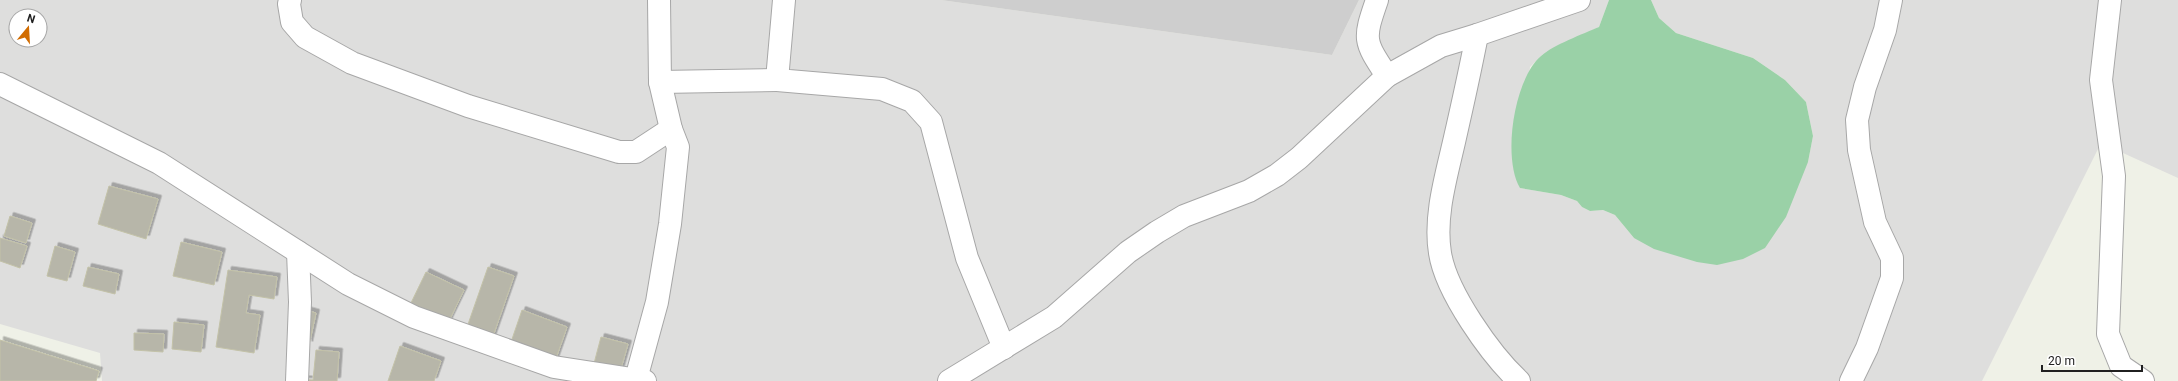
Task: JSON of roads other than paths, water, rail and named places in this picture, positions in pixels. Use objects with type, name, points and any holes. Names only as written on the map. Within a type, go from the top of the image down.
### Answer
[{"type":"street","points":[[290,0],[289,4],[292,22],[305,37],[352,63],[468,106],[620,152],[636,152],[671,129]]},
{"type":"street","points":[[0,84],[160,163],[348,284],[414,317],[554,367],[640,380],[657,302],[670,224],[678,147],[671,129],[660,82],[659,0]]},
{"type":"street","points":[[777,80],[784,0]]},
{"type":"street","points":[[1377,0],[1368,24],[1366,40],[1387,76]]},
{"type":"street","points":[[949,381],[1054,317],[1128,252],[1157,232],[1184,216],[1249,191],[1277,175],[1299,158],[1387,76],[1441,46],[1478,36],[1579,0]]},
{"type":"street","points":[[1851,381],[1867,348],[1892,278],[1892,258],[1873,215],[1859,150],[1857,120],[1865,87],[1885,30],[1891,0]]},
{"type":"street","points":[[2110,0],[2101,80],[2114,176],[2108,334],[2121,366],[2143,381]]},
{"type":"street","points":[[1478,36],[1444,187],[1439,232],[1440,254],[1450,281],[1474,327],[1519,381]]},
{"type":"street","points":[[660,82],[777,80],[882,89],[912,101],[930,122],[967,258],[1004,348]]},
{"type":"street","points":[[297,381],[300,302],[298,252]]}]
